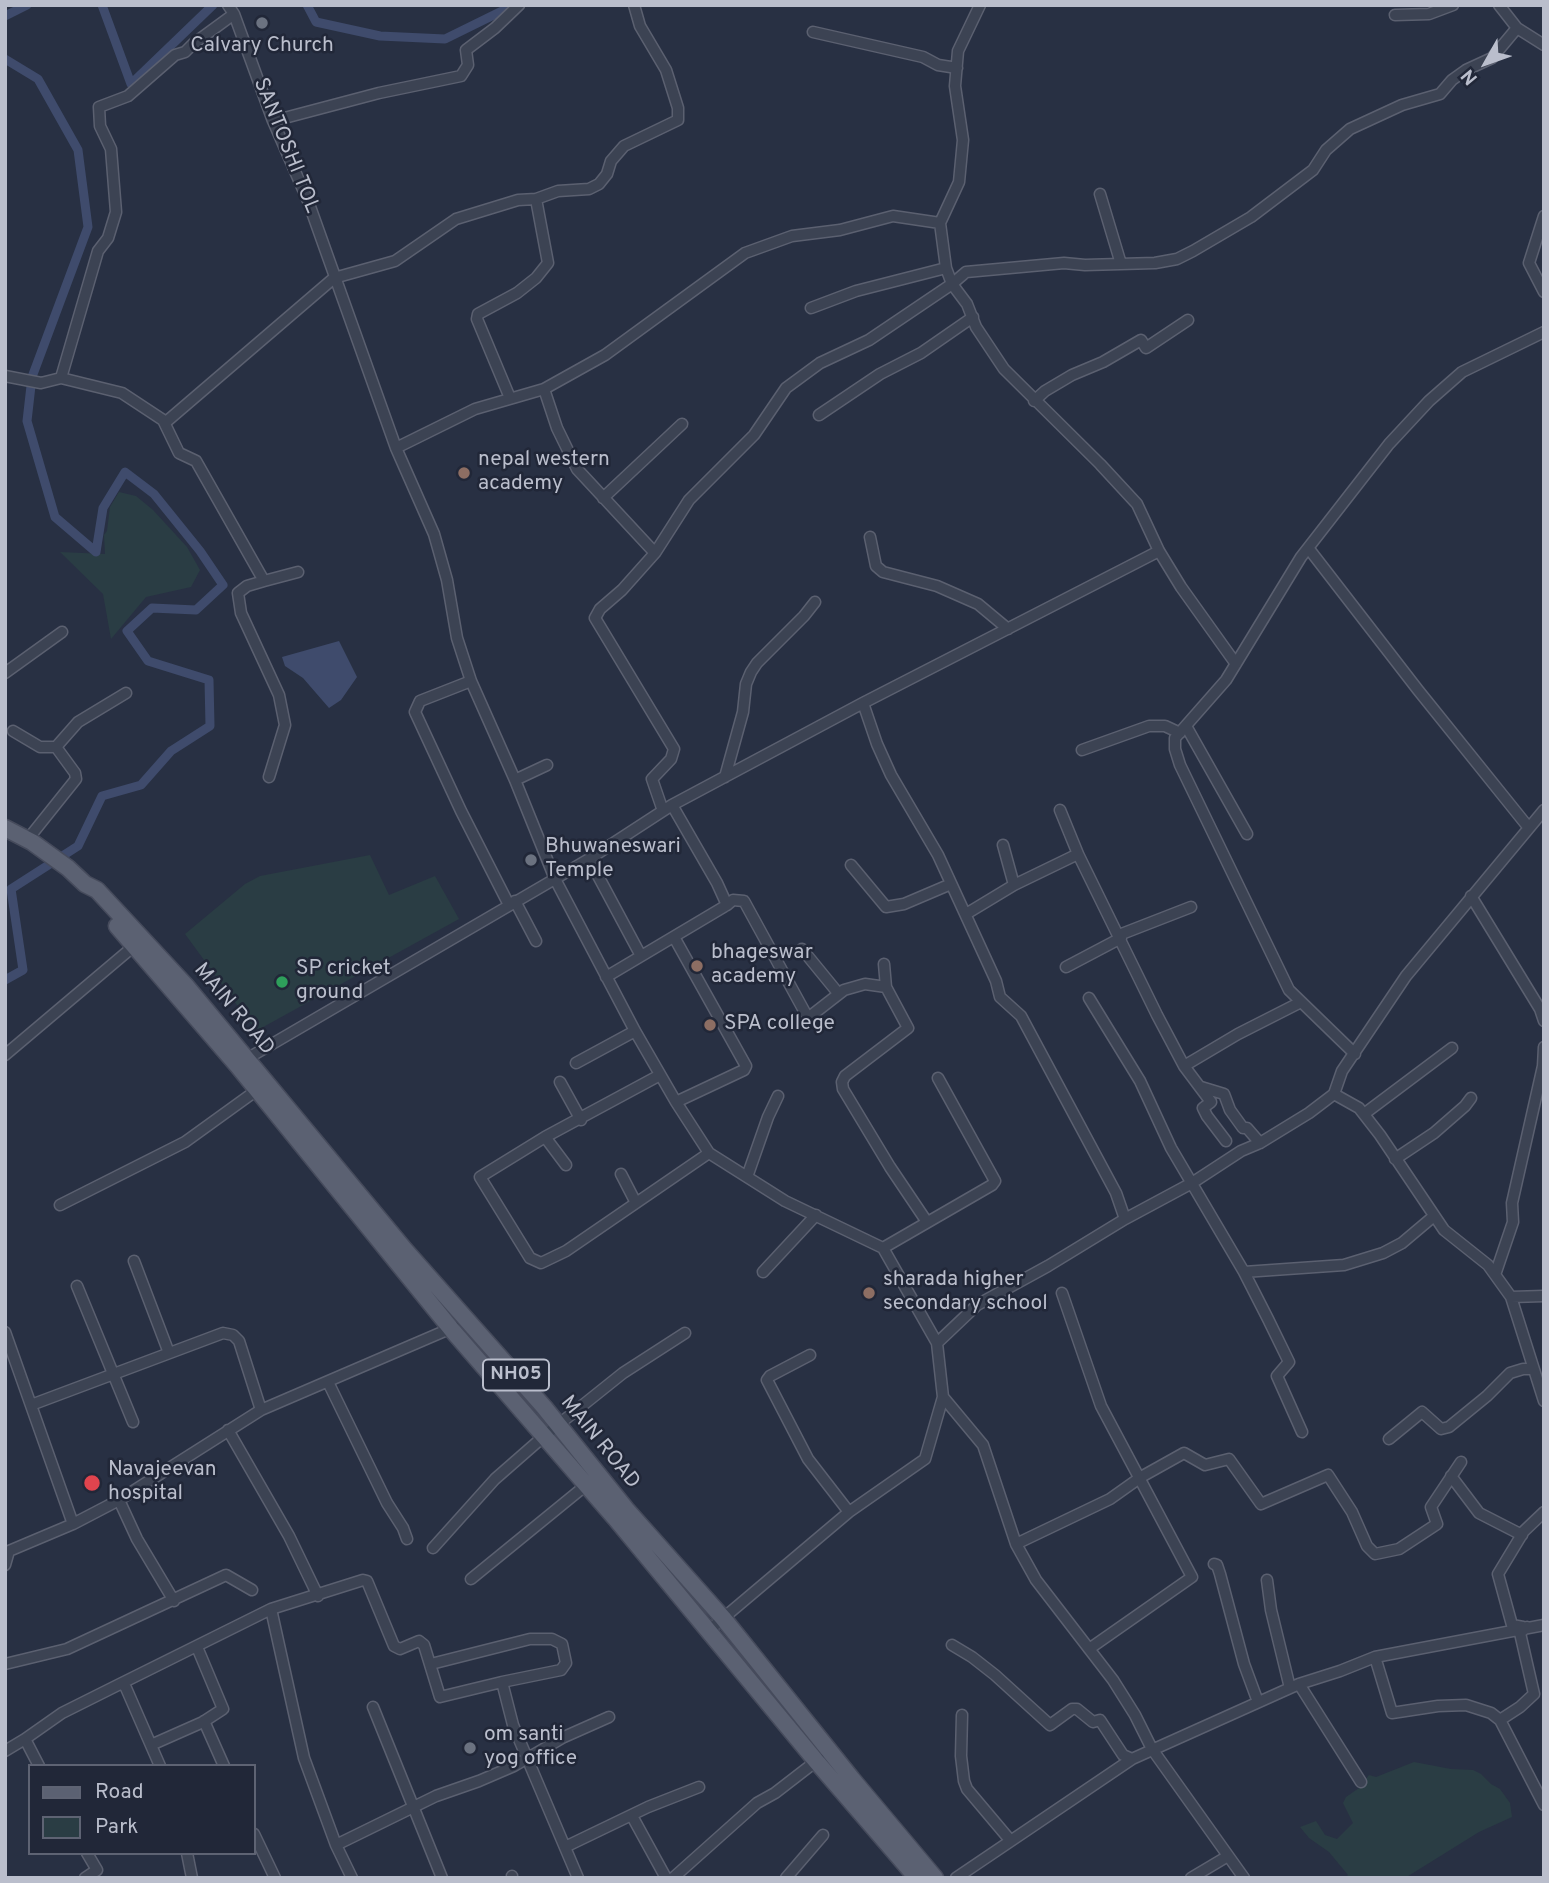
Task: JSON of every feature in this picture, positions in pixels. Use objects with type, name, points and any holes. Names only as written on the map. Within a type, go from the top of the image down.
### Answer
[{"type":"main road","name":"NH05","points":[[5,818],[15,826],[21,836]]},
{"type":"main road","name":"MAIN ROAD","points":[[21,836],[103,895],[187,987],[242,1062],[458,1324],[543,1437],[585,1486],[620,1514],[723,1618],[935,1878]]},
{"type":"main road","name":"MAIN ROAD","points":[[85,884],[134,946],[242,1062],[257,1090],[362,1208]]},
{"type":"main road","name":"MAIN ROAD","points":[[458,1324],[559,1426],[620,1514],[708,1631],[917,1878]]},
{"type":"street","points":[[274,121],[379,93],[461,76],[468,65],[466,50],[519,5]]},
{"type":"street","points":[[5,376],[41,383],[61,379],[122,393],[166,422],[334,278],[395,261],[456,219],[518,200],[536,199],[558,191],[589,189],[599,184],[607,174],[611,160],[624,146],[678,120],[678,108],[666,70],[640,26],[634,5]]},
{"type":"street","points":[[980,5],[958,51],[955,86],[962,140],[959,182],[940,223],[946,268],[952,284],[967,304],[1004,369],[1137,504],[1159,551],[1181,587],[1236,664]]},
{"type":"street","points":[[1395,15],[1429,14],[1453,5]]},
{"type":"street","points":[[1499,5],[1517,28],[1544,45]]},
{"type":"street","points":[[61,379],[98,251],[108,238],[116,212],[111,149],[100,126],[99,107],[128,96],[175,55],[186,52],[230,9]]},
{"type":"street","name":"SANTOSHI TOL","points":[[230,9],[308,201],[396,448],[434,534],[447,580],[457,638],[471,681],[555,879],[635,1031],[709,1153]]},
{"type":"street","points":[[727,905],[718,883],[667,808],[652,779],[671,759],[674,749],[595,618],[600,609],[622,590],[655,553],[689,500],[754,435],[786,388],[820,363],[869,340],[966,272],[1065,263],[1155,263],[1193,251],[1251,216],[1313,170],[1326,150],[1350,129],[1402,105],[1440,94],[1452,80],[1466,70],[1492,58],[1517,28]]},
{"type":"street","points":[[813,32],[923,57],[939,65],[957,68]]},
{"type":"street","points":[[1100,194],[1121,264]]},
{"type":"street","points":[[510,398],[477,319],[478,314],[517,293],[536,278],[548,262],[536,199]]},
{"type":"street","points":[[396,448],[475,409],[544,388],[605,355],[745,253],[792,236],[840,229],[893,216],[940,223]]},
{"type":"street","points":[[1544,216],[1529,256],[1529,263],[1544,292]]},
{"type":"street","points":[[811,308],[856,291],[946,268]]},
{"type":"street","points":[[819,415],[972,317]]},
{"type":"street","points":[[1034,401],[1072,375],[1103,362],[1141,340],[1146,348],[1188,320]]},
{"type":"street","points":[[1354,1054],[1289,990],[1180,765],[1175,738],[1217,693],[1309,549],[1389,444],[1429,401],[1462,372],[1544,332]]},
{"type":"street","points":[[544,388],[556,428],[577,469],[655,553]]},
{"type":"street","points":[[163,420],[178,453],[196,461],[264,581]]},
{"type":"street","points":[[603,498],[682,424]]},
{"type":"street","points":[[870,537],[876,566],[883,572],[937,586],[978,604],[1008,629]]},
{"type":"street","points":[[1309,549],[1418,691],[1529,828]]},
{"type":"street","points":[[242,1062],[589,859],[667,808],[863,703],[1159,551]]},
{"type":"street","points":[[269,777],[285,725],[279,695],[241,613],[238,593],[247,586],[298,572]]},
{"type":"street","points":[[726,777],[751,672],[815,602]]},
{"type":"street","points":[[5,673],[62,632]]},
{"type":"street","points":[[471,681],[420,701],[415,712],[461,811],[536,941]]},
{"type":"street","points":[[13,731],[40,747],[55,747],[78,722],[126,693]]},
{"type":"street","points":[[863,703],[891,775],[938,855],[996,981],[1000,997],[1021,1016],[1116,1193],[1125,1219]]},
{"type":"street","points":[[1082,750],[1149,726],[1183,729],[1247,834]]},
{"type":"street","points":[[21,836],[76,779],[75,773],[55,747]]},
{"type":"street","points":[[515,780],[547,765]]},
{"type":"street","points":[[1060,810],[1078,854],[1157,1015],[1184,1066],[1211,1102],[1203,1108],[1207,1116],[1226,1141]]},
{"type":"street","points":[[937,1343],[977,1305],[1260,1143],[1310,1113],[1335,1094],[1342,1072],[1406,976],[1544,810]]},
{"type":"street","points":[[1003,845],[1014,885]]},
{"type":"street","points":[[966,914],[1014,885],[1078,854]]},
{"type":"street","points":[[589,859],[641,956]]},
{"type":"street","points":[[851,865],[886,906],[904,904],[951,884]]},
{"type":"street","points":[[1471,896],[1540,1009],[1544,1021]]},
{"type":"street","points":[[606,977],[733,900],[744,901],[810,1022],[838,993],[865,984],[886,988]]},
{"type":"street","points":[[1066,967],[1120,937],[1191,907]]},
{"type":"street","points":[[674,937],[746,1066],[744,1070],[676,1102]]},
{"type":"street","points":[[5,1055],[134,946]]},
{"type":"street","points":[[802,949],[838,993]]},
{"type":"street","points":[[884,964],[886,988],[908,1028],[845,1076],[843,1089],[927,1222]]},
{"type":"street","points":[[1089,998],[1140,1081],[1171,1148],[1244,1272],[1289,1362],[1276,1376],[1303,1432]]},
{"type":"street","points":[[1184,1066],[1238,1034],[1301,1002]]},
{"type":"street","points":[[576,1063],[635,1031]]},
{"type":"street","points":[[1495,1275],[1513,1222],[1512,1203],[1543,1066],[1544,1047]]},
{"type":"street","points":[[1364,1114],[1452,1048]]},
{"type":"street","points":[[660,1075],[480,1177],[530,1258],[541,1263],[566,1251],[709,1153],[785,1201],[883,1248],[937,1343],[943,1397],[925,1459],[849,1512],[708,1631]]},
{"type":"street","points":[[883,1248],[995,1181],[938,1078]]},
{"type":"street","points":[[560,1082],[581,1120]]},
{"type":"street","points":[[1200,1087],[1224,1094],[1230,1110],[1243,1128],[1247,1128],[1260,1143]]},
{"type":"street","points":[[60,1205],[186,1142],[257,1090]]},
{"type":"street","points":[[1335,1094],[1359,1108],[1444,1230],[1488,1265],[1511,1297],[1544,1401]]},
{"type":"street","points":[[747,1177],[778,1096]]},
{"type":"street","points":[[1395,1159],[1434,1133],[1471,1098]]},
{"type":"street","points":[[545,1138],[566,1165]]},
{"type":"street","points":[[621,1174],[636,1203]]},
{"type":"street","points":[[763,1272],[816,1215]]},
{"type":"street","points":[[1244,1272],[1344,1265],[1402,1244],[1434,1216]]},
{"type":"street","points":[[134,1261],[169,1353]]},
{"type":"street","points":[[77,1286],[133,1422]]},
{"type":"street","points":[[1062,1293],[1101,1406],[1192,1577],[1089,1649]]},
{"type":"street","points":[[1511,1297],[1544,1296]]},
{"type":"street","points":[[5,1565],[7,1552],[73,1524],[119,1500],[261,1410],[458,1324]]},
{"type":"street","points":[[5,1332],[73,1524]]},
{"type":"street","points":[[31,1405],[223,1333],[233,1335],[239,1341],[261,1410]]},
{"type":"street","points":[[433,1548],[495,1479],[543,1437],[623,1373],[685,1333]]},
{"type":"street","points":[[810,1355],[767,1380],[808,1459],[849,1512]]},
{"type":"street","points":[[1389,1439],[1422,1412],[1441,1429],[1449,1427],[1510,1374],[1523,1369],[1533,1369]]},
{"type":"street","points":[[328,1382],[407,1539]]},
{"type":"street","points":[[943,1397],[983,1445],[1016,1544],[1036,1580],[1127,1703],[1152,1749],[1244,1878]]},
{"type":"street","points":[[228,1430],[289,1536],[318,1596]]},
{"type":"street","points":[[1016,1544],[1110,1499],[1141,1477],[1184,1453],[1205,1465],[1229,1460],[1261,1504],[1328,1475],[1352,1513],[1367,1546],[1375,1555],[1399,1549],[1437,1524],[1431,1507],[1461,1462]]},
{"type":"street","points":[[1451,1476],[1479,1513],[1521,1535]]},
{"type":"street","points":[[471,1579],[585,1486]]},
{"type":"street","points":[[119,1500],[137,1539],[174,1601]]},
{"type":"street","points":[[1527,1627],[1512,1625],[1498,1574],[1521,1535],[1544,1512]]},
{"type":"street","points":[[1214,1564],[1220,1574],[1244,1664],[1258,1702]]},
{"type":"street","points":[[5,1664],[67,1649],[226,1575],[252,1590]]},
{"type":"street","points":[[5,1751],[62,1713],[271,1609],[363,1580],[367,1581],[394,1646],[400,1649],[419,1642],[427,1650],[440,1697],[561,1670],[566,1663],[562,1644],[552,1639],[530,1639],[431,1664]]},
{"type":"street","points":[[1267,1580],[1271,1610],[1294,1686],[1361,1782]]},
{"type":"street","points":[[271,1609],[304,1758],[352,1878]]},
{"type":"street","points":[[956,1878],[1132,1759],[1294,1686],[1375,1657],[1544,1625]]},
{"type":"street","points":[[1500,1720],[1534,1694],[1520,1633],[1527,1627]]},
{"type":"street","points":[[952,1645],[995,1675],[1050,1726],[1072,1709],[1077,1709],[1093,1722],[1100,1720],[1123,1755],[1132,1759]]},
{"type":"street","points":[[151,1745],[204,1721],[223,1709],[197,1647]]},
{"type":"street","points":[[1375,1657],[1392,1713],[1466,1705],[1491,1713],[1500,1720],[1544,1805]]},
{"type":"street","points":[[502,1682],[513,1725],[578,1878]]},
{"type":"street","points":[[122,1684],[159,1764]]},
{"type":"street","points":[[373,1707],[442,1878]]},
{"type":"street","points":[[962,1715],[961,1756],[967,1789],[1010,1840]]},
{"type":"street","points":[[337,1845],[436,1796],[479,1781],[587,1725],[609,1717]]},
{"type":"street","points":[[204,1721],[224,1764]]},
{"type":"street","points":[[25,1739],[38,1764]]},
{"type":"street","points":[[673,1878],[757,1803],[775,1793],[829,1751]]},
{"type":"street","points":[[565,1847],[699,1787]]},
{"type":"street","points":[[632,1816],[666,1878]]},
{"type":"street","points":[[786,1878],[824,1835]]},
{"type":"street","points":[[256,1838],[275,1878]]},
{"type":"street","points":[[85,1878],[97,1870],[88,1855]]},
{"type":"street","points":[[187,1855],[192,1878]]},
{"type":"street","points":[[1191,1878],[1228,1856]]},
{"type":"green space","points":[[119,492],[136,496],[153,510],[187,547],[200,570],[191,587],[146,597],[111,639],[103,594],[60,552],[105,554],[104,535],[110,507]]},
{"type":"green space","name":"SP cricket ground","points":[[370,855],[389,895],[435,876],[459,919],[256,1031],[185,934],[245,884],[260,876]]},
{"type":"green space","points":[[1414,1762],[1473,1770],[1481,1774],[1500,1789],[1510,1803],[1512,1817],[1479,1832],[1405,1878],[1345,1878],[1348,1875],[1329,1852],[1309,1838],[1300,1827],[1316,1821],[1325,1835],[1337,1839],[1353,1823],[1343,1803],[1346,1797],[1359,1788],[1369,1775],[1376,1777]]},
{"type":"water","points":[[339,641],[357,677],[341,700],[329,708],[303,678],[285,666],[282,657]]},
{"type":"waterway","points":[[5,16],[27,5]]},
{"type":"waterway","points":[[102,5],[131,84],[213,5]]},
{"type":"waterway","points":[[307,5],[316,22],[380,36],[445,39],[506,9],[506,5]]},
{"type":"waterway","points":[[5,59],[38,79],[78,150],[88,227],[32,377],[27,421],[55,517],[96,552],[103,508],[125,472],[154,494],[200,551],[223,585],[196,610],[152,608],[127,631],[148,661],[209,680],[210,726],[171,751],[141,785],[102,796],[78,846],[11,889],[23,970],[5,980]]},
{"type":"place","name":"Calvary Church","points":[[262,23]]},
{"type":"place","name":"nepal western academy","points":[[464,473]]},
{"type":"place","name":"Bhuwaneswari Temple","points":[[531,860]]},
{"type":"place","name":"bhageswar academy","points":[[697,966]]},
{"type":"place","name":"SP cricket ground","points":[[282,982]]},
{"type":"place","name":"SPA college","points":[[710,1025]]},
{"type":"place","name":"sharada higher secondary school","points":[[869,1293]]},
{"type":"place","name":"Navajeevan hospital","points":[[92,1483]]},
{"type":"place","name":"om santi yog office","points":[[470,1748]]}]
